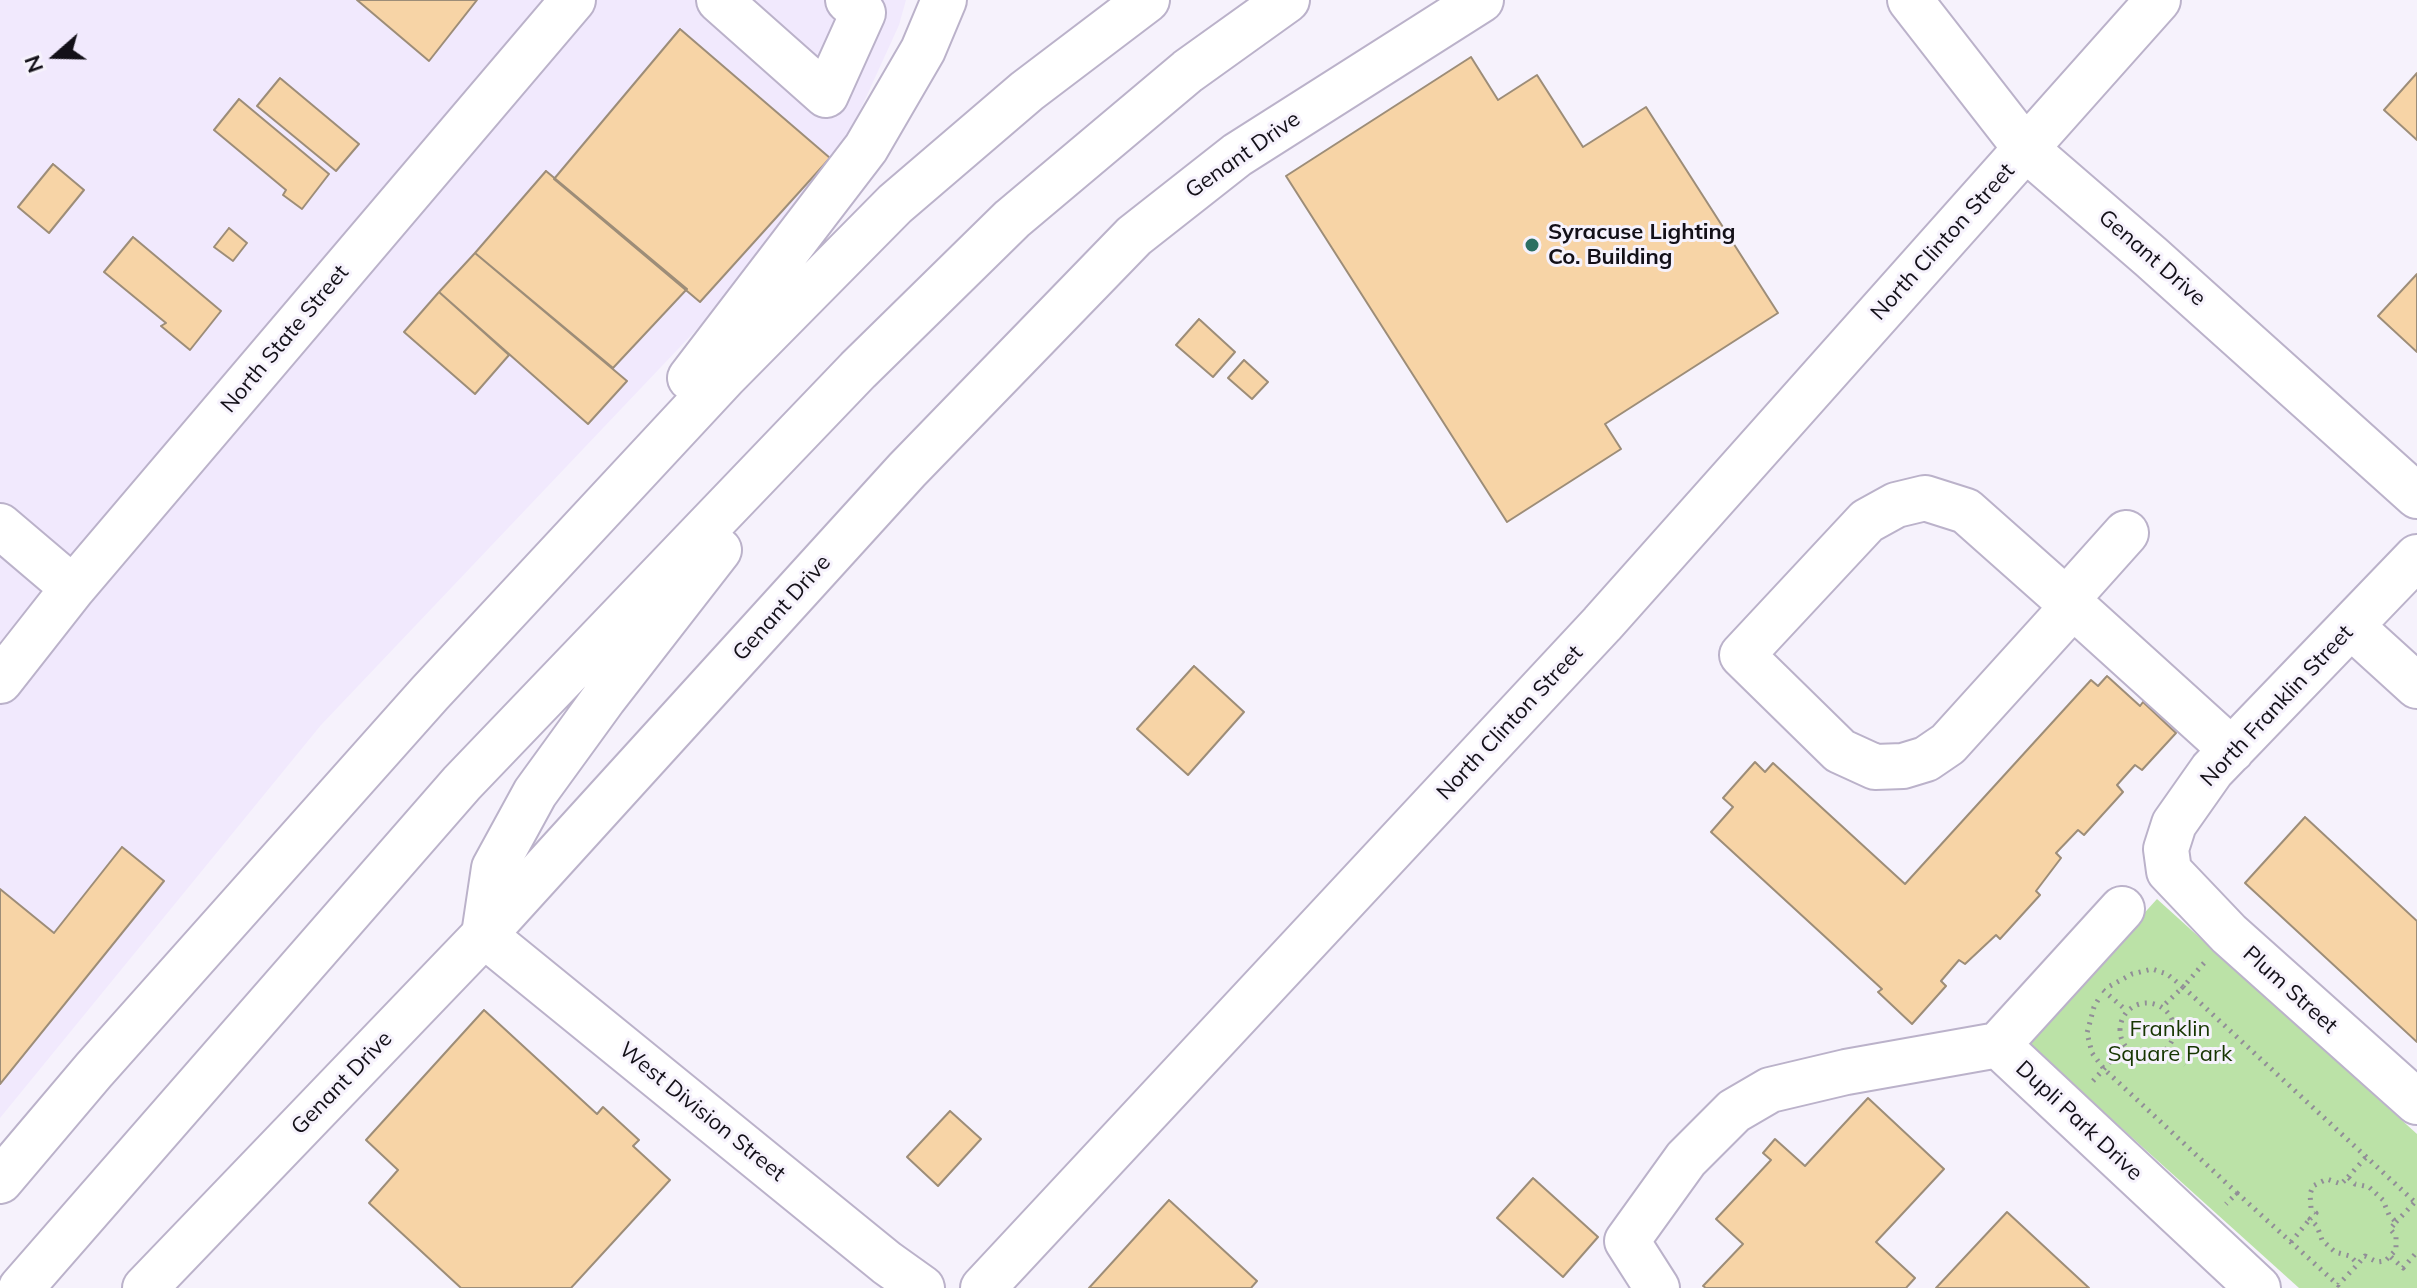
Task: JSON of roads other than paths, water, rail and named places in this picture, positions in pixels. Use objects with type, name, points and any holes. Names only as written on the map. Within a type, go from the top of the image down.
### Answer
[{"type":"main road","name":"North State Street","points":[[0,681],[73,588],[573,0]]},
{"type":"main road","points":[[719,0],[826,95],[863,13],[848,0]]},
{"type":"main road","points":[[534,581],[866,148],[923,50],[944,0]]},
{"type":"main road","points":[[0,1181],[94,1070],[430,693],[725,376],[895,204],[1027,91],[1147,0]]},
{"type":"main road","points":[[21,1288],[462,783],[858,370],[1012,219],[1188,71],[1287,0]]},
{"type":"main road","name":"Genant Drive","points":[[145,1288],[484,935],[907,470],[1134,236],[1237,155],[1481,0]]},
{"type":"main road","name":"Genant Drive","points":[[1910,0],[2026,149],[2417,496]]},
{"type":"main road","name":"North Clinton Street","points":[[983,1288],[1602,624],[2158,0]]},
{"type":"main road","points":[[484,935],[494,868],[535,793],[604,698],[858,370]]},
{"type":"main road","points":[[2126,533],[2070,603],[1948,744],[1926,759],[1903,766],[1875,767],[1840,751],[1742,655],[1867,521],[1896,505],[1925,498],[1966,511],[2070,603],[2232,750]]},
{"type":"main road","points":[[0,526],[73,588]]},
{"type":"main road","name":"North Franklin Street","points":[[2169,871],[2166,849],[2174,824],[2212,770],[2417,557]]},
{"type":"main road","points":[[2351,626],[2417,686]]},
{"type":"main road","name":"Plum Street","points":[[2169,871],[2229,934],[2417,1102]]},
{"type":"main road","name":"Dupli Park Drive","points":[[2122,909],[1998,1045],[2258,1288]]},
{"type":"main road","name":"West Division Street","points":[[484,935],[887,1263],[922,1288]]},
{"type":"main road","points":[[1657,1288],[1627,1241],[1686,1159],[1734,1111],[1770,1090],[1846,1072],[1998,1045]]},
{"type":"place","name":"Syracuse Lighting Co. Building","points":[[1532,245]]},
{"type":"park label","name":"Franklin Square Park","points":[[2170,1042]]}]
